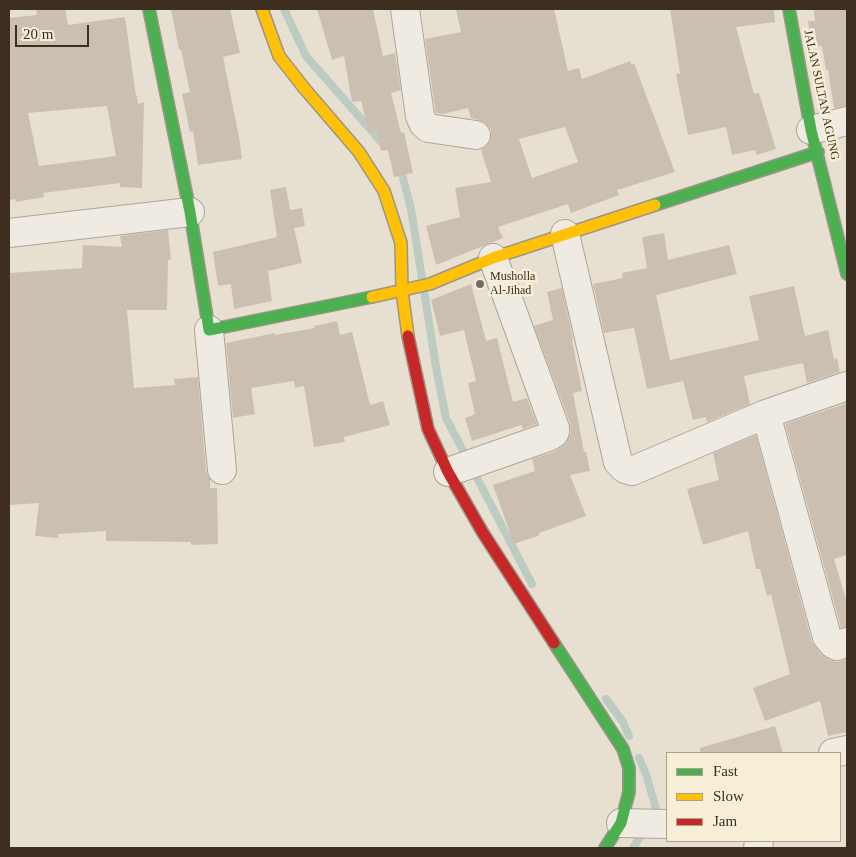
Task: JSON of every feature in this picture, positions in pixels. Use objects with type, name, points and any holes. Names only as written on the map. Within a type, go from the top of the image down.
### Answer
[{"type":"street","points":[[149,9],[190,212],[209,330],[222,470]]},
{"type":"street","points":[[262,9],[279,56],[359,152],[384,191],[401,243],[402,291],[408,335],[428,429],[448,472],[482,533],[623,749],[629,768],[629,792],[621,823],[606,848]]},
{"type":"street","points":[[405,9],[420,116],[423,123],[428,128],[476,135]]},
{"type":"street","name":"JALAN SULTAN AGUNG","points":[[789,9],[815,141],[847,274]]},
{"type":"street","points":[[209,330],[430,284],[493,258],[565,234],[815,141],[847,121]]},
{"type":"street","points":[[9,233],[190,212]]},
{"type":"street","points":[[565,234],[618,462],[625,469],[632,471],[766,414],[847,386]]},
{"type":"street","points":[[448,472],[548,437],[556,431],[493,258]]},
{"type":"street","points":[[766,414],[827,637],[837,646],[847,642]]},
{"type":"street","points":[[621,823],[666,824]]},
{"type":"building","points":[[36,9],[65,9],[68,25],[125,17],[136,96],[138,104],[144,102],[142,188],[120,187],[120,183],[43,193],[44,197],[16,202],[15,199],[9,200],[9,18],[37,15]],"holes":[[[107,106],[116,156],[39,166],[28,113]]]},
{"type":"building","points":[[171,9],[230,9],[240,53],[223,57],[242,159],[198,165],[193,131],[190,132],[182,94],[190,92]]},
{"type":"building","points":[[317,9],[373,9],[383,56],[395,53],[401,90],[391,93],[401,133],[404,132],[413,173],[394,177],[388,150],[381,151],[377,131],[369,133],[361,101],[352,102],[344,56],[332,60]]},
{"type":"building","points":[[456,9],[554,9],[568,71],[579,68],[582,79],[630,61],[632,65],[634,63],[675,172],[617,190],[619,195],[571,213],[568,204],[498,227],[503,238],[436,265],[426,226],[460,217],[455,188],[491,182],[481,150],[488,145],[491,138],[491,130],[486,123],[471,118],[468,108],[443,114],[436,113],[435,108],[425,39],[461,32]],"holes":[[[565,127],[578,162],[532,178],[519,139]]]},
{"type":"building","points":[[670,9],[774,9],[775,22],[736,27],[754,94],[759,93],[776,149],[757,155],[755,150],[732,155],[726,127],[688,135],[676,74],[680,73]]},
{"type":"building","points":[[814,9],[847,9],[847,106],[834,108],[822,46],[812,47],[808,21],[815,21]]},
{"type":"building","points":[[286,187],[290,210],[302,208],[305,226],[294,228],[302,263],[268,271],[272,301],[234,309],[231,284],[218,286],[213,252],[277,237],[270,190]]},
{"type":"building","points":[[168,230],[171,259],[168,260],[167,310],[127,310],[134,388],[175,385],[174,379],[198,377],[206,471],[210,479],[210,488],[217,488],[218,544],[191,545],[191,542],[106,541],[106,531],[58,534],[58,538],[35,536],[39,503],[9,505],[9,273],[82,268],[83,245],[122,247],[120,236]]},
{"type":"building","points":[[664,233],[668,260],[729,245],[737,274],[656,295],[670,360],[759,340],[749,296],[794,286],[805,336],[828,330],[834,359],[837,358],[840,372],[807,383],[803,363],[744,376],[750,404],[707,422],[706,417],[693,420],[683,381],[647,389],[634,328],[604,333],[593,284],[623,278],[622,273],[647,268],[642,237]]},
{"type":"building","points":[[471,284],[486,341],[497,338],[513,402],[527,398],[537,424],[523,429],[521,425],[472,441],[465,418],[475,414],[468,383],[476,381],[464,330],[440,336],[431,300]]},
{"type":"building","points":[[562,288],[582,391],[573,393],[584,452],[586,452],[590,471],[570,475],[586,516],[514,544],[493,485],[535,471],[532,459],[554,452],[562,447],[567,442],[571,433],[570,423],[534,326],[553,320],[547,292]]},
{"type":"building","points":[[337,321],[340,335],[352,332],[370,405],[383,401],[390,425],[344,437],[345,442],[314,447],[304,386],[295,388],[294,381],[251,388],[255,414],[233,418],[226,343],[275,333],[275,335],[314,328],[314,326]]},
{"type":"building","points":[[847,403],[847,555],[834,559],[847,603],[847,627],[841,628],[785,424]]},
{"type":"building","points":[[756,435],[812,642],[821,654],[830,660],[837,662],[847,659],[847,732],[828,736],[820,701],[765,721],[753,688],[790,674],[771,594],[767,596],[760,569],[756,569],[748,531],[703,545],[687,489],[719,480],[713,453]]},
{"type":"building","points":[[775,726],[783,752],[700,752],[700,748]]},
{"type":"waterway","points":[[284,9],[306,56],[384,145]]},
{"type":"waterway","points":[[400,166],[411,209],[446,418],[532,584]]},
{"type":"waterway","points":[[606,699],[623,722],[629,736]]},
{"type":"waterway","points":[[639,758],[646,774],[656,809],[650,819]]},
{"type":"waterway","points":[[633,848],[645,829]]},
{"type":"traffic: fast","points":[[149,9],[190,212],[209,330],[372,297]]},
{"type":"traffic: fast","points":[[789,9],[811,130],[847,274]]},
{"type":"traffic: fast","points":[[655,205],[818,152]]},
{"type":"traffic: fast","points":[[554,643],[623,749],[629,768],[629,792],[621,823],[605,848]]},
{"type":"traffic: slow","points":[[262,9],[279,56],[359,152],[384,191],[401,243],[402,291],[408,336]]},
{"type":"traffic: slow","points":[[372,297],[430,284],[493,258],[655,205]]},
{"type":"traffic: jam","points":[[408,336],[428,429],[448,472],[483,533],[554,643]]},
{"type":"place","name":"Musholla Al-Jihad","points":[[480,284]]}]
